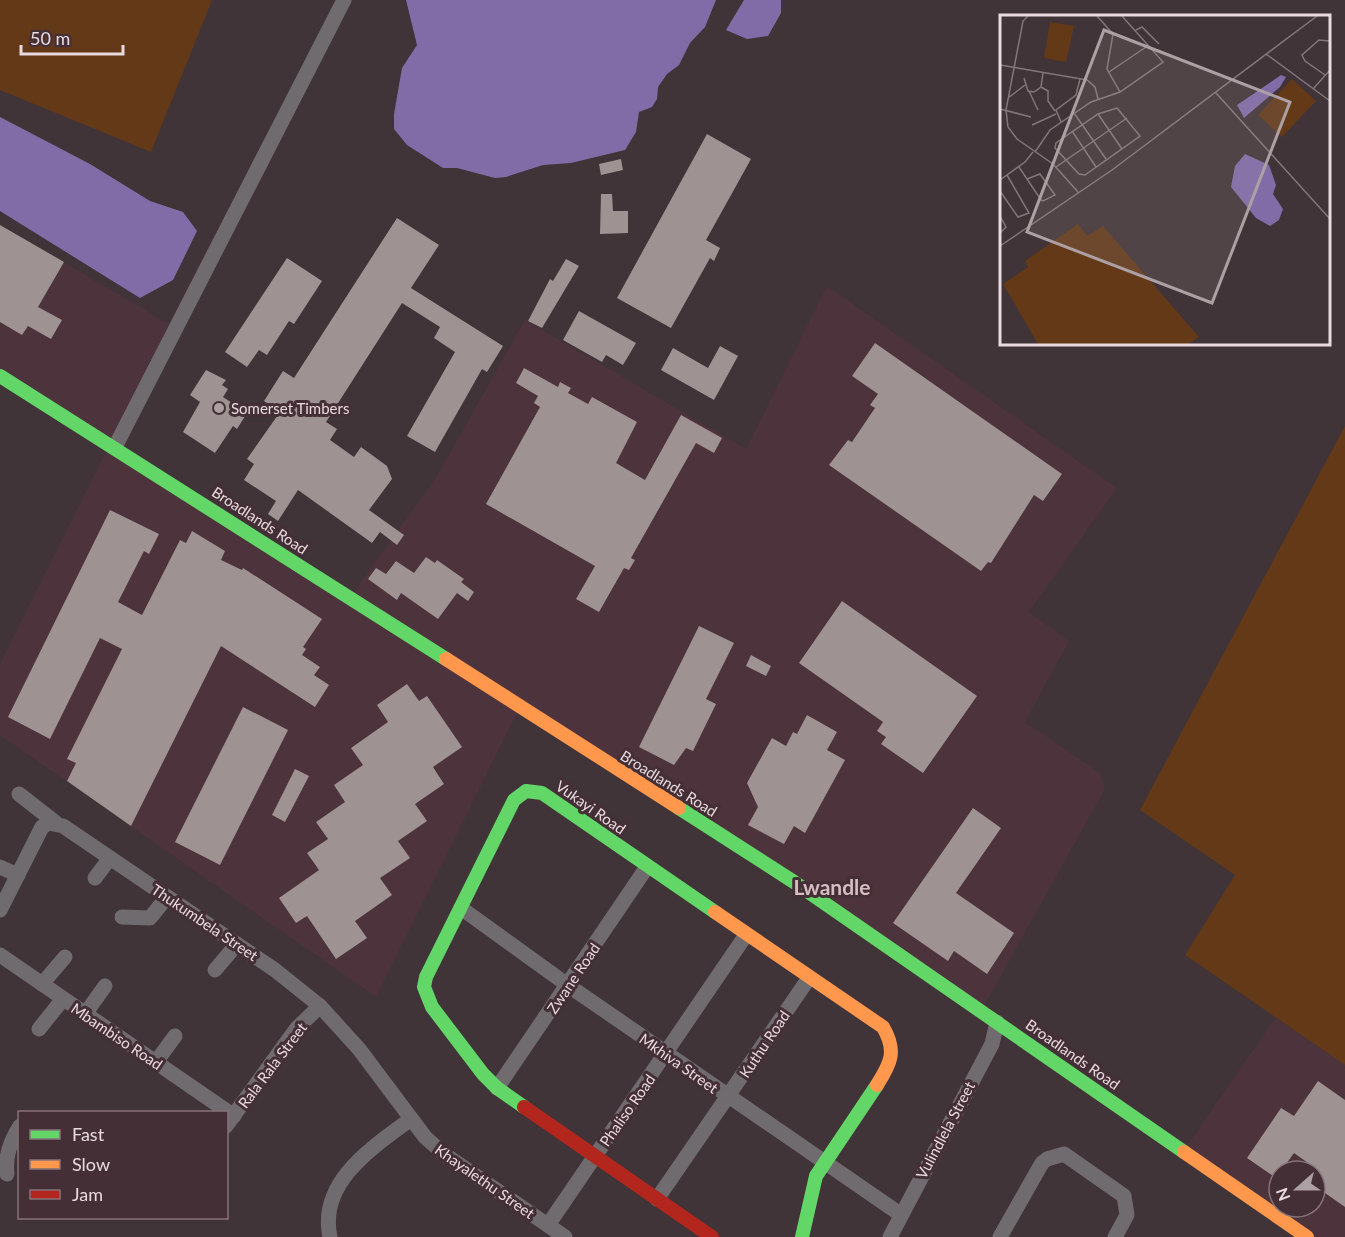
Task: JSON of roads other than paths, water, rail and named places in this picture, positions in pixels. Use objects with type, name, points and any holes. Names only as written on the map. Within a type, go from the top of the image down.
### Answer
[{"type":"main road","name":"Broadlands Road","points":[[0,376],[115,447],[794,882],[1307,1237]]},
{"type":"main road","name":"Vukayi Road","points":[[712,1237],[497,1088],[483,1074],[432,1007],[424,987],[426,977],[514,800],[526,791],[542,794],[883,1027],[890,1039],[892,1053],[886,1074],[825,1163],[811,1188],[802,1237]]},
{"type":"street","points":[[115,447],[344,0]]},
{"type":"street","name":"Thukumbela Street","points":[[19,794],[56,823],[275,970],[320,1006],[352,1041],[411,1119]]},
{"type":"street","points":[[0,910],[42,827],[56,823]]},
{"type":"street","points":[[95,879],[110,858]]},
{"type":"street","points":[[0,867],[18,875]]},
{"type":"street","name":"Zwane Road","points":[[497,1088],[647,867]]},
{"type":"street","points":[[122,917],[150,918],[167,897]]},
{"type":"street","name":"Mkhiva Street","points":[[461,908],[568,986],[900,1214]]},
{"type":"street","name":"Phaliso Road","points":[[548,1225],[667,1054],[746,935]]},
{"type":"street","points":[[215,970],[237,944]]},
{"type":"street","name":"Mbambiso Road","points":[[0,955],[156,1062],[217,1111]]},
{"type":"street","points":[[42,984],[65,957]]},
{"type":"street","name":"Kuthu Road","points":[[657,1199],[809,978]]},
{"type":"street","points":[[85,1014],[105,986]]},
{"type":"street","points":[[39,1029],[63,999]]},
{"type":"street","name":"Rala Rala Street","points":[[230,1121],[297,1028],[320,1006]]},
{"type":"street","name":"Vulindlela Street","points":[[890,1237],[900,1214],[992,1044],[997,1022]]},
{"type":"street","points":[[156,1062],[175,1036]]},
{"type":"street","points":[[330,1237],[328,1217],[330,1207],[351,1166],[411,1119]]},
{"type":"street","name":"Khayalethu Street","points":[[411,1119],[444,1154],[565,1237]]},
{"type":"street","points":[[9,1175],[6,1162],[8,1151],[18,1130]]},
{"type":"street","points":[[1000,1237],[1042,1163],[1047,1159],[1064,1154],[1124,1196],[1127,1215],[1115,1237]]},
{"type":"place","name":"Somerset Timbers","points":[[219,408]]},
{"type":"district","name":"Lwandle","points":[[832,886]]}]
